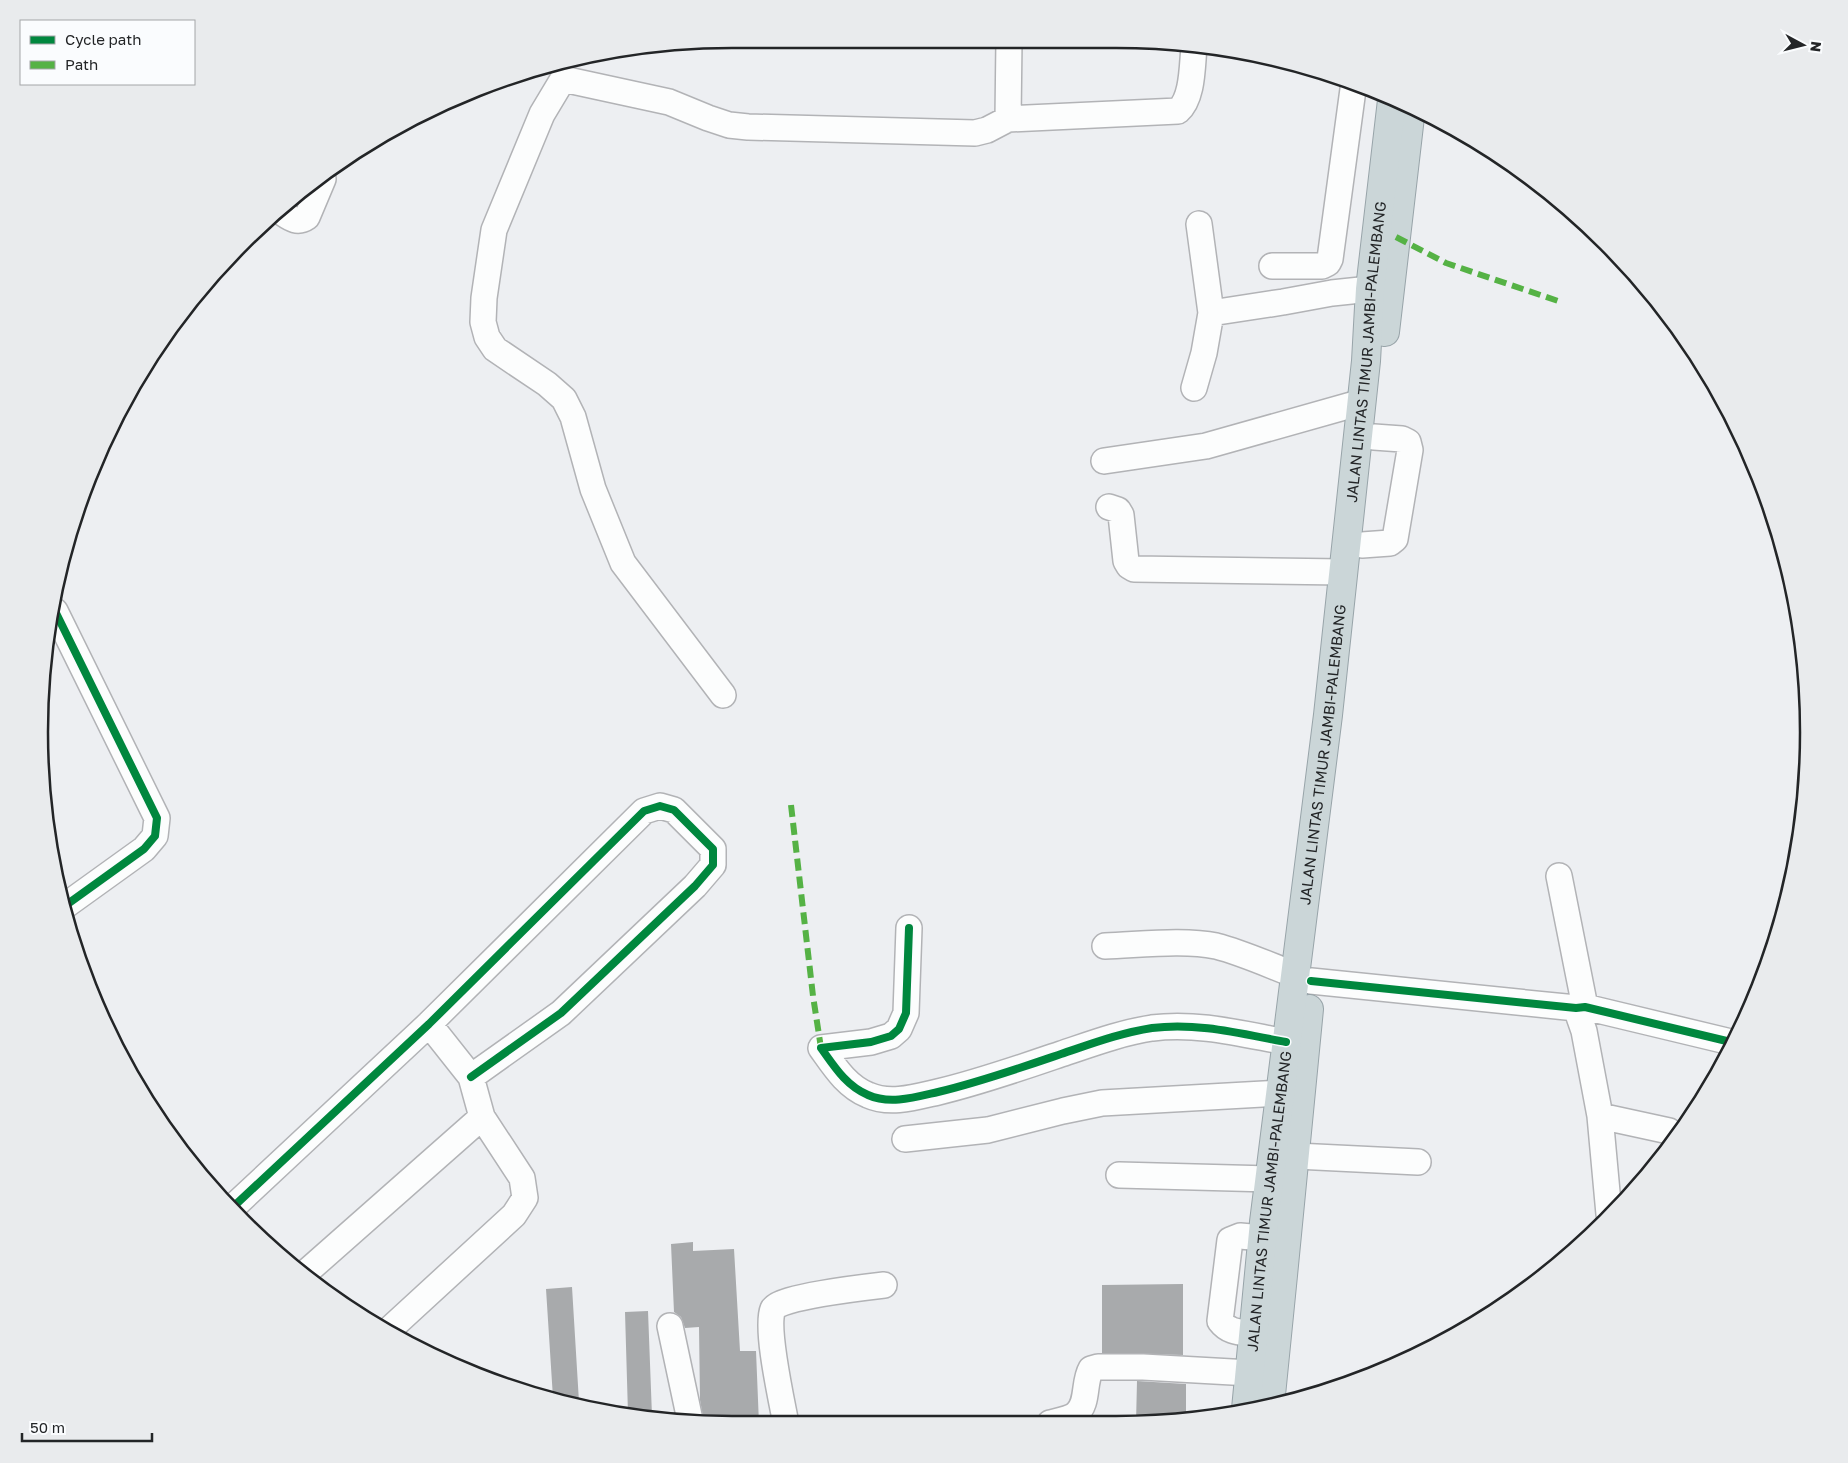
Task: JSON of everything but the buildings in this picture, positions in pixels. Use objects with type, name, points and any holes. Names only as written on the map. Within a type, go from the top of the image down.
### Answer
[{"type":"highway","name":"JALAN LINTAS TIMUR JAMBI-PALEMBANG","points":[[1247,1403],[1254,1334],[1271,1272],[1296,1156],[1303,978],[1328,715],[1366,361],[1370,289],[1391,106]]},
{"type":"highway","name":"JALAN LINTAS TIMUR JAMBI-PALEMBANG","points":[[1270,1397],[1271,1272],[1263,1238],[1286,1042],[1303,978],[1362,545],[1410,114]]},
{"type":"street","points":[[1008,119],[1009,48]]},
{"type":"street","points":[[723,695],[623,563],[593,489],[575,426],[564,399],[548,384],[494,349],[487,338],[483,322],[484,298],[494,230],[562,70],[669,102],[729,125],[975,133],[987,130],[1008,119],[1178,111],[1184,106],[1188,97],[1193,52]]},
{"type":"street","points":[[1272,266],[1322,266],[1328,263],[1353,90]]},
{"type":"street","points":[[285,214],[296,221],[302,221],[308,217],[321,185]]},
{"type":"street","points":[[1194,388],[1204,353],[1211,313],[1199,224]]},
{"type":"street","points":[[1211,313],[1332,293],[1370,289]]},
{"type":"street","points":[[1104,461],[1206,446],[1362,402]]},
{"type":"street","points":[[1362,545],[1390,543],[1395,540],[1410,450],[1408,442],[1402,439],[1374,437]]},
{"type":"street","points":[[1109,507],[1118,510],[1121,514],[1126,561],[1134,569],[1343,572]]},
{"type":"street","points":[[58,616],[157,818],[155,836],[144,849],[70,903]]},
{"type":"street","points":[[237,1203],[429,1024],[644,811],[660,806],[674,810],[713,849],[713,865],[695,886],[560,1014],[471,1077]]},
{"type":"street","points":[[1559,876],[1600,1116],[1608,1206]]},
{"type":"street","points":[[909,928],[906,1013],[899,1029],[891,1036],[871,1042],[821,1048],[843,1078],[867,1095],[884,1100],[910,1099],[978,1083],[1117,1035],[1152,1028],[1183,1026],[1286,1042]]},
{"type":"street","points":[[1105,946],[1182,943],[1214,946],[1303,978],[1581,1007],[1726,1041]]},
{"type":"street","points":[[393,1326],[514,1215],[525,1198],[522,1178],[482,1117],[471,1077],[429,1024]]},
{"type":"street","points":[[905,1139],[988,1130],[1102,1103],[1280,1093]]},
{"type":"street","points":[[1600,1116],[1669,1131]]},
{"type":"street","points":[[309,1269],[482,1117]]},
{"type":"street","points":[[1296,1156],[1418,1162]]},
{"type":"street","points":[[1119,1175],[1270,1178]]},
{"type":"street","points":[[1254,1334],[1232,1331],[1224,1327],[1220,1321],[1230,1240],[1240,1236],[1263,1238]]},
{"type":"street","points":[[785,1416],[770,1333],[773,1309],[779,1303],[806,1296],[884,1285]]},
{"type":"street","points":[[670,1326],[689,1414]]},
{"type":"street","points":[[1070,1416],[1076,1414],[1084,1401],[1087,1377],[1091,1369],[1098,1367],[1143,1367],[1250,1373]]},
{"type":"marked path","points":[[1396,237],[1446,263],[1561,302]]},
{"type":"marked path","points":[[791,805],[813,996],[821,1048]]},
{"type":"cycle path","points":[[58,616],[157,818],[155,836],[144,849],[70,903]]},
{"type":"cycle path","points":[[237,1203],[429,1024],[644,811],[660,806],[674,810],[713,849],[713,865],[695,886],[561,1013],[471,1077]]},
{"type":"cycle path","points":[[909,928],[906,1013],[899,1029],[891,1036],[871,1042],[821,1048],[847,1081],[860,1091],[876,1098],[903,1099],[954,1088],[1106,1039],[1152,1028],[1203,1028],[1236,1032],[1286,1042]]},
{"type":"cycle path","points":[[1311,981],[1576,1008],[1585,1007],[1726,1041]]}]
